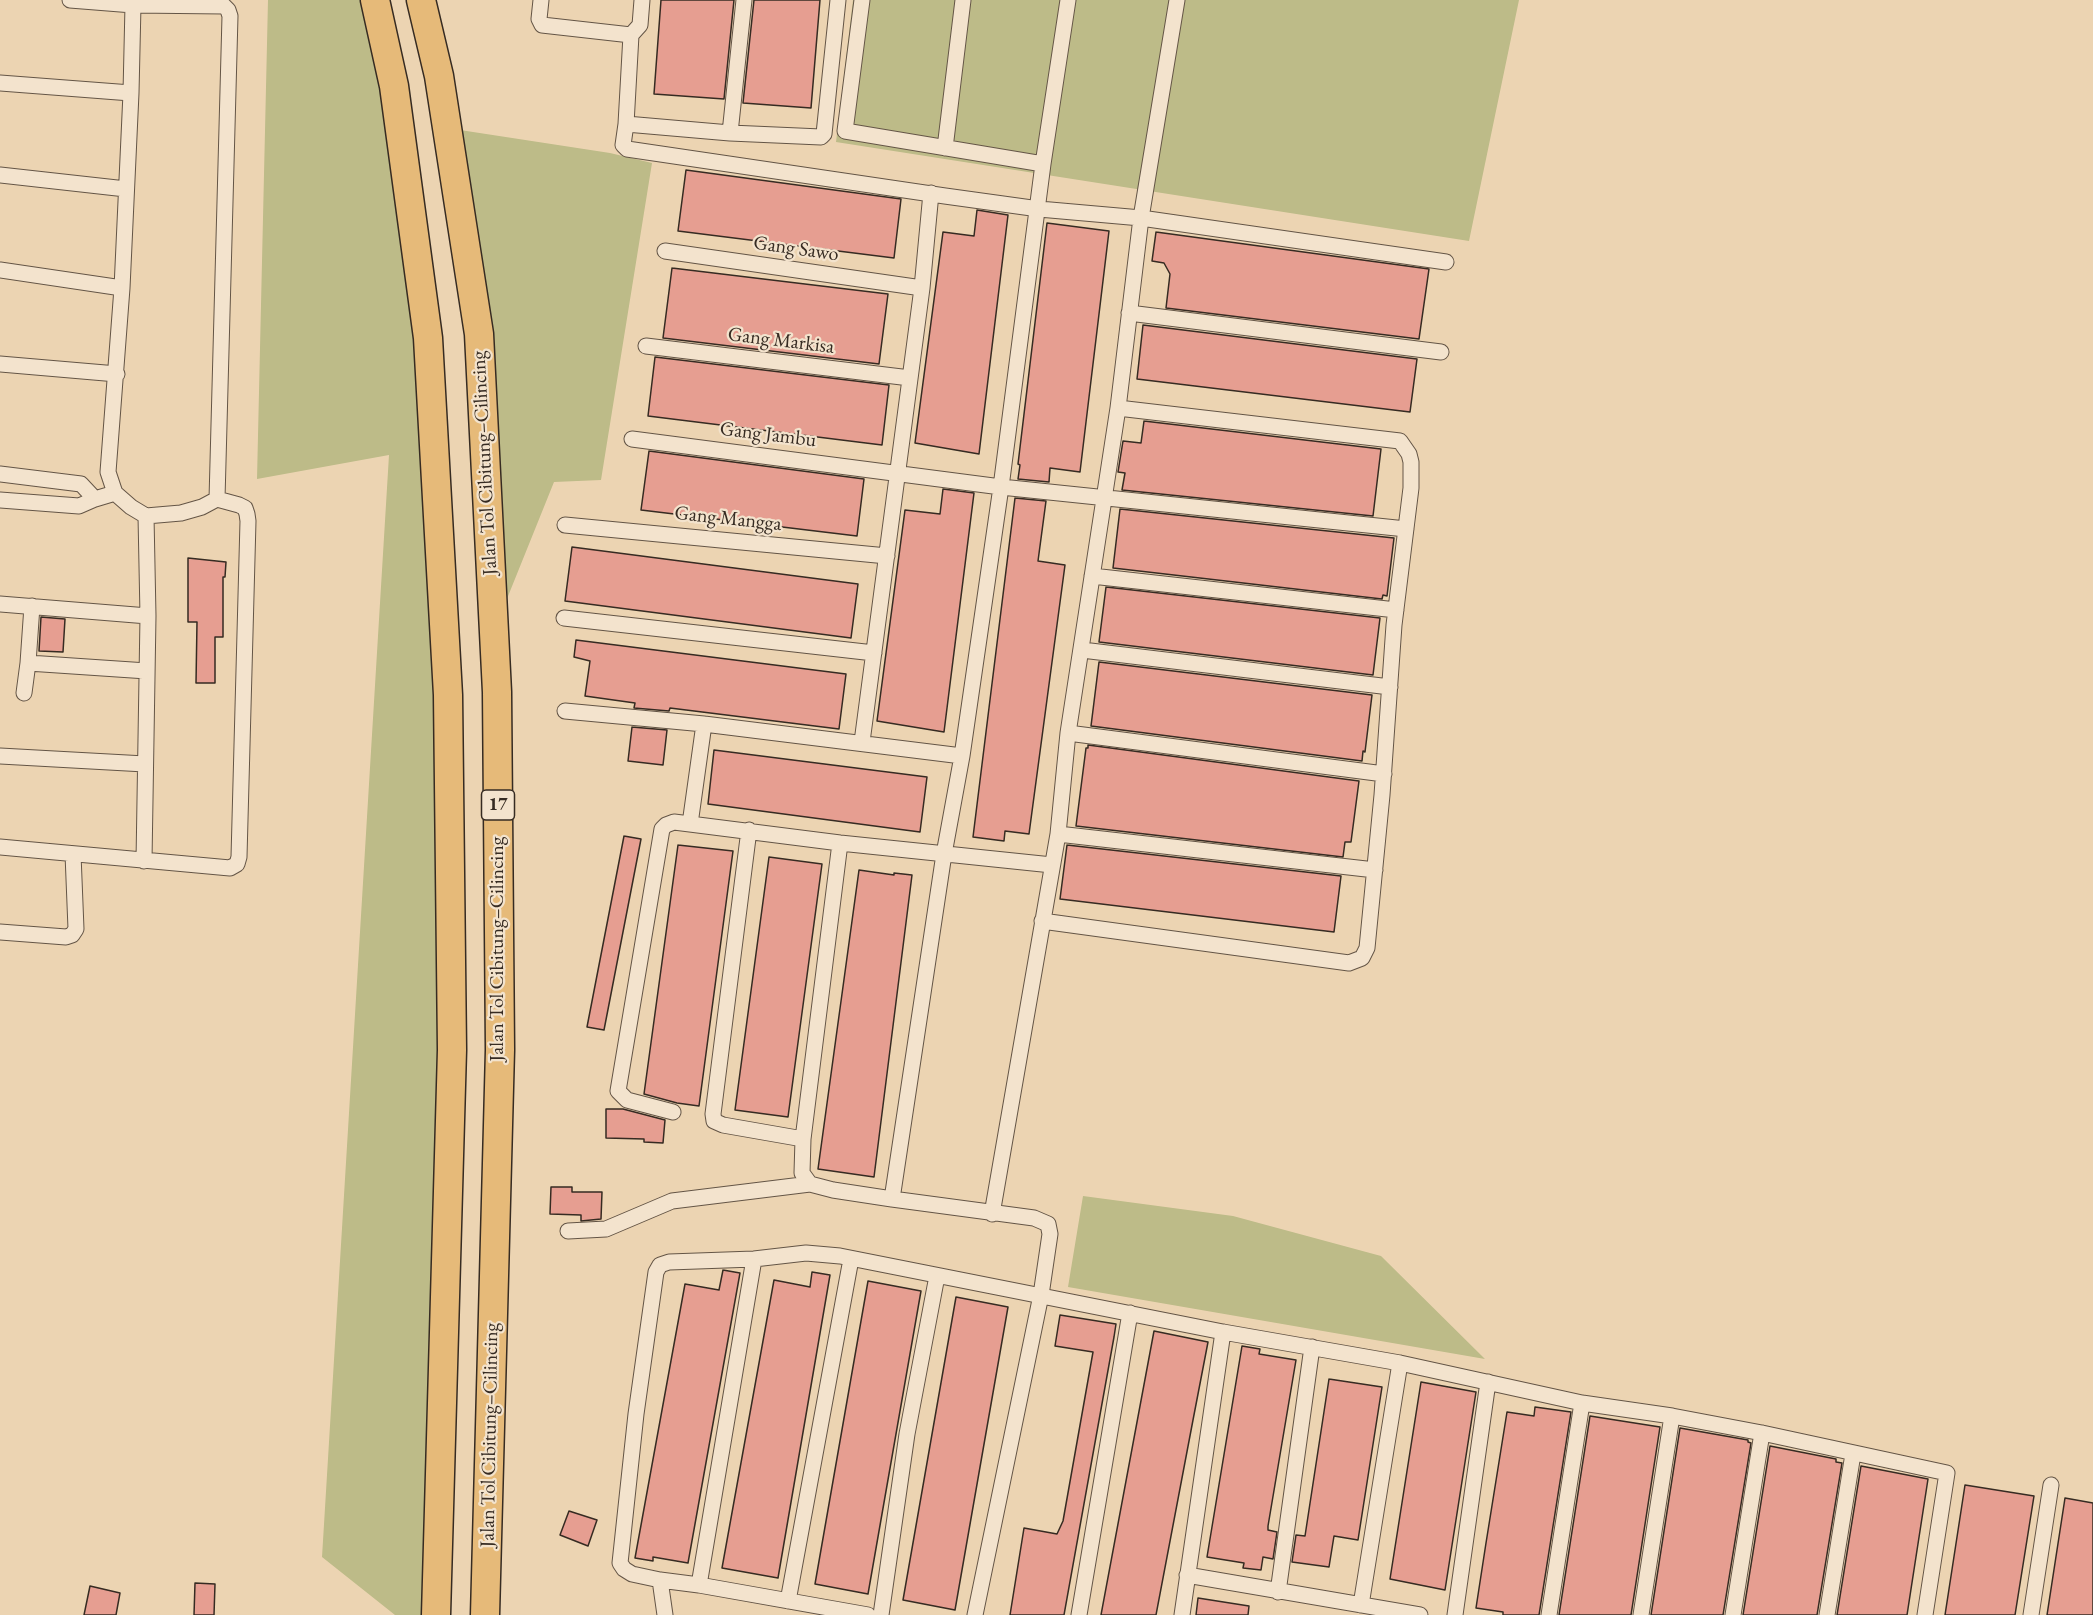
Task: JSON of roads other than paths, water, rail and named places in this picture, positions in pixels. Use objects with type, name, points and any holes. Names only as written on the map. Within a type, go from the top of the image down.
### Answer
[{"type":"highway","points":[[375,0],[394,86],[428,338],[448,695],[452,1050],[436,1615]]},
{"type":"highway","name":"Jalan Tol Cibitung–Cilincing","points":[[421,0],[439,76],[479,334],[497,692],[500,1050],[485,1615]]},
{"type":"street","points":[[70,0],[133,5],[224,6],[230,16],[217,499]]},
{"type":"street","points":[[541,0],[539,19],[542,25],[631,36]]},
{"type":"street","points":[[642,0],[640,25],[631,36],[623,145],[627,148],[931,194],[1039,209],[1141,218],[1446,262]]},
{"type":"street","points":[[730,133],[744,0]]},
{"type":"street","points":[[626,124],[730,133],[822,137],[838,0]]},
{"type":"street","points":[[862,0],[845,131],[1043,164]]},
{"type":"street","points":[[945,148],[963,0]]},
{"type":"street","points":[[892,1199],[944,854],[962,756],[1001,487],[1039,209],[1043,164],[1068,0]]},
{"type":"street","points":[[992,1214],[1058,834],[1068,733],[1118,408],[1141,218],[1177,0]]},
{"type":"street","points":[[0,847],[230,868],[237,864],[239,857],[248,521],[245,508],[217,499],[202,507],[181,513],[146,516],[115,493],[108,472],[122,288],[133,5]]},
{"type":"street","points":[[0,83],[131,93]]},
{"type":"street","points":[[0,175],[126,189]]},
{"type":"street","points":[[862,742],[922,288],[931,194]]},
{"type":"street","name":"Gang Sawo","points":[[665,251],[922,288]]},
{"type":"street","points":[[0,270],[122,288]]},
{"type":"street","points":[[1130,313],[1441,352]]},
{"type":"street","name":"Gang Markisa","points":[[646,346],[910,378]]},
{"type":"street","points":[[0,364],[117,374]]},
{"type":"street","points":[[1042,921],[1349,963],[1362,958],[1367,948],[1384,774],[1396,610],[1411,488],[1411,462],[1405,447],[1400,441],[1118,408]]},
{"type":"street","name":"Gang Jambu","points":[[632,439],[1001,487],[1406,529]]},
{"type":"street","points":[[0,474],[81,484],[95,499]]},
{"type":"street","points":[[0,500],[79,506],[115,493]]},
{"type":"street","points":[[144,861],[148,616],[146,516]]},
{"type":"street","name":"Gang Mangga","points":[[565,525],[887,556]]},
{"type":"street","points":[[1092,576],[1396,610]]},
{"type":"street","points":[[0,604],[148,616]]},
{"type":"street","points":[[24,693],[32,606]]},
{"type":"street","points":[[564,618],[874,653]]},
{"type":"street","points":[[1082,650],[1390,687]]},
{"type":"street","points":[[28,663],[147,671]]},
{"type":"street","points":[[565,711],[704,724],[962,756]]},
{"type":"street","points":[[690,824],[704,724]]},
{"type":"street","points":[[1068,733],[1384,774]]},
{"type":"street","points":[[0,756],[145,764]]},
{"type":"street","points":[[673,1112],[627,1100],[618,1091],[662,829],[666,825],[674,822],[840,843],[1052,865]]},
{"type":"street","points":[[749,830],[713,1114],[714,1121],[723,1125],[803,1139]]},
{"type":"street","points":[[1058,834],[1375,870]]},
{"type":"street","points":[[810,1184],[802,1173],[803,1139],[840,843]]},
{"type":"street","points":[[0,933],[66,937],[72,935],[76,929],[73,854]]},
{"type":"street","points":[[568,1231],[606,1229],[672,1201],[810,1184],[892,1199],[1034,1218],[1048,1224],[1050,1234],[1041,1295],[975,1615]]},
{"type":"street","points":[[868,1615],[699,1584],[660,1580],[632,1574],[620,1563],[636,1414],[656,1272],[660,1265],[669,1262],[806,1253],[840,1256],[1223,1332],[1400,1364],[1582,1403],[1672,1416],[1762,1433],[1947,1473],[1925,1615]]},
{"type":"street","points":[[699,1584],[754,1258]]},
{"type":"street","points":[[788,1601],[851,1259]]},
{"type":"street","points":[[881,1615],[907,1434],[937,1276]]},
{"type":"street","points":[[1079,1615],[1130,1313]]},
{"type":"street","points":[[1182,1615],[1223,1332]]},
{"type":"street","points":[[1278,1592],[1312,1347]]},
{"type":"street","points":[[1361,1605],[1400,1364]]},
{"type":"street","points":[[1455,1615],[1488,1382]]},
{"type":"street","points":[[1549,1615],[1582,1403]]},
{"type":"street","points":[[1641,1615],[1672,1416]]},
{"type":"street","points":[[1733,1615],[1762,1433]]},
{"type":"street","points":[[1827,1615],[1853,1454]]},
{"type":"street","points":[[2031,1615],[2051,1485]]},
{"type":"street","points":[[1187,1575],[1420,1615]]},
{"type":"street","points":[[660,1580],[665,1615]]}]
